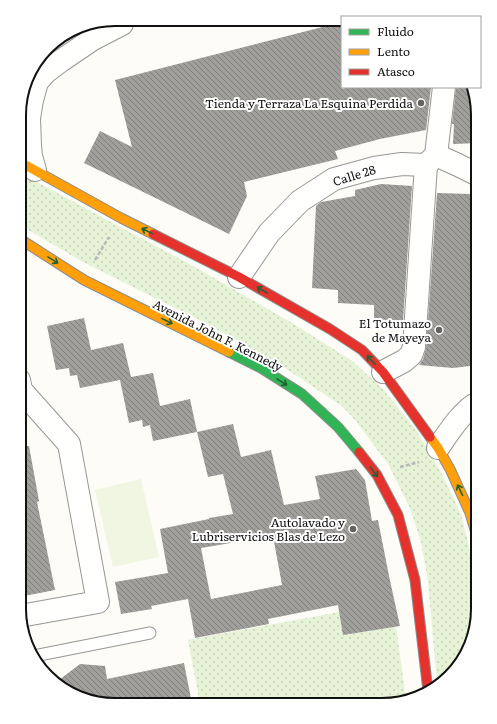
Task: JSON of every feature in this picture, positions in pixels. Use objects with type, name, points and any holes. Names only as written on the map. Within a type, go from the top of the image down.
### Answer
[{"type":"street","points":[[118,26],[93,39],[68,55],[46,72],[38,82],[32,100],[30,118],[31,156],[27,166],[121,218],[239,277],[330,329],[362,350],[383,372],[432,454],[450,469],[471,516]]},
{"type":"street","points":[[383,372],[411,356],[414,347],[431,160],[444,88]]},
{"type":"street","name":"Calle 28","points":[[239,277],[268,233],[300,201],[334,179],[374,168],[431,160],[458,164],[471,171]]},
{"type":"street","name":"Avenida John F. Kennedy","points":[[26,243],[84,280],[261,368],[302,394],[338,427],[377,475],[398,515],[415,580],[427,685]]},
{"type":"street","points":[[26,396],[69,444],[98,602],[26,615]]},
{"type":"street","points":[[432,454],[454,425],[471,407]]},
{"type":"lane","points":[[39,655],[150,633]]},
{"type":"path","points":[[97,256],[111,232]]},
{"type":"path","points":[[400,467],[432,454]]},
{"type":"green space","points":[[26,176],[195,267],[292,323],[351,360],[382,388],[414,427],[441,472],[461,514],[469,547],[471,561],[471,615],[469,626],[462,648],[449,668],[441,676],[437,679],[428,582],[421,542],[410,508],[388,464],[355,420],[342,406],[282,366],[203,322],[81,261],[26,229]]},
{"type":"green space","points":[[141,479],[159,557],[113,567],[95,490]]},
{"type":"green space","points":[[339,612],[396,626],[405,695],[382,698],[199,698],[188,640]]},
{"type":"building","points":[[326,26],[341,26],[342,89],[431,88],[426,130],[380,139],[335,151],[338,159],[244,182],[247,196],[229,234],[84,163],[100,131],[132,147],[115,80]]},
{"type":"building","points":[[456,88],[467,88],[471,115],[471,143],[453,144],[454,124],[452,124]]},
{"type":"building","points":[[381,184],[412,186],[403,321],[374,319],[374,305],[338,303],[338,290],[312,288],[316,206],[321,202],[355,196],[355,190]]},
{"type":"building","points":[[437,193],[470,194],[471,366],[453,368],[419,365],[423,359],[426,348]]},
{"type":"building","points":[[84,318],[91,350],[123,343],[131,377],[153,373],[160,406],[190,399],[197,432],[153,441],[150,425],[143,427],[142,420],[129,423],[120,380],[80,388],[77,375],[70,376],[69,368],[56,370],[47,326]]},
{"type":"building","points":[[233,424],[241,457],[271,450],[284,505],[320,499],[315,476],[356,469],[365,480],[372,521],[378,520],[400,626],[343,635],[338,605],[268,619],[269,624],[195,638],[188,599],[151,606],[152,609],[121,614],[115,582],[168,573],[160,529],[233,514],[223,474],[208,477],[197,432]],"holes":[[[273,536],[282,585],[211,599],[201,548]]]},
{"type":"building","points":[[26,446],[29,446],[39,501],[37,502],[55,590],[26,596]]},
{"type":"building","points":[[184,663],[191,698],[103,697],[81,691],[60,679],[80,664],[105,666],[107,679]]},
{"type":"traffic: fast","points":[[229,352],[261,368],[302,394],[338,427],[359,452]]},
{"type":"traffic: slow","points":[[26,165],[153,234]]},
{"type":"traffic: slow","points":[[26,243],[84,280],[229,352]]},
{"type":"traffic: slow","points":[[430,437],[450,469],[471,516]]},
{"type":"traffic: jam","points":[[153,234],[239,277],[330,329],[362,350],[383,372],[430,437]]},
{"type":"traffic: jam","points":[[359,452],[377,475],[398,515],[415,580],[427,685]]},
{"type":"place","name":"Tienda y Terraza La Esquina Perdida","points":[[421,103]]},
{"type":"place","name":"El Totumazo de Mayeya","points":[[439,330]]},
{"type":"place","name":"Autolavado y Lubriservicios Blas de Lezo","points":[[353,529]]}]
